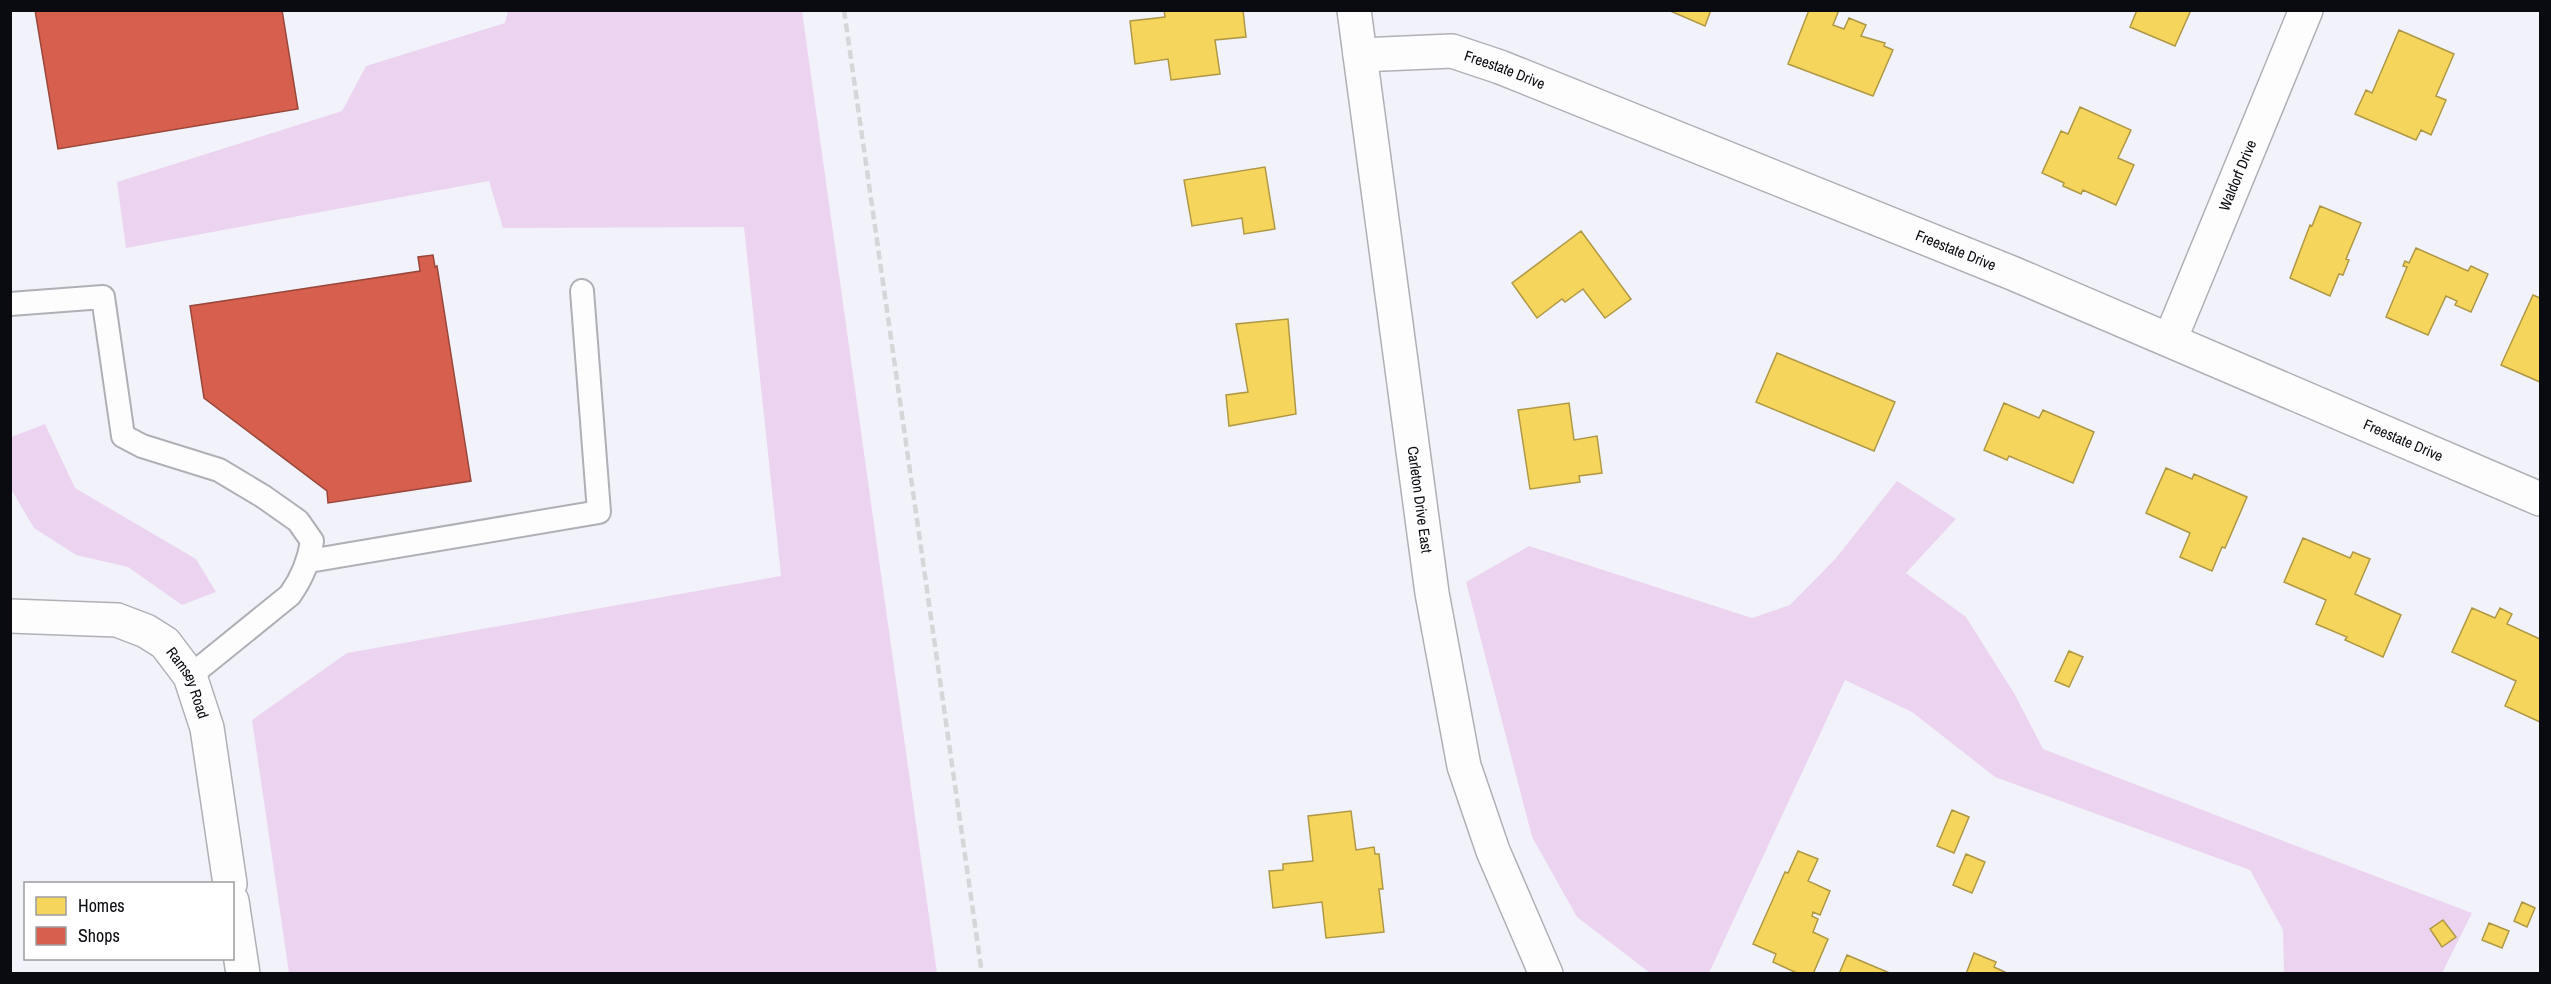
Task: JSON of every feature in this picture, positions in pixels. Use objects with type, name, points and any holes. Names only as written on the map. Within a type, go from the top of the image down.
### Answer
[{"type":"street","name":"Carleton Drive East","points":[[1354,10],[1432,593],[1464,766],[1493,851],[1546,974]]},
{"type":"street","name":"Waldorf Drive","points":[[2170,340],[2306,10]]},
{"type":"street","name":"Freestate Drive","points":[[1360,55],[1452,51],[1500,67],[2001,268],[2541,499]]},
{"type":"street","name":"Ramsey Road","points":[[10,616],[117,620],[146,631],[165,643],[190,676],[207,728],[230,882]]},
{"type":"street","points":[[234,914],[243,974]]},
{"type":"lane","points":[[309,561],[599,512],[582,291]]},
{"type":"lane","points":[[10,304],[103,297],[123,436],[142,446],[219,470],[298,521],[312,541],[309,561],[301,580],[290,595],[190,676]]},
{"type":"shaded area","points":[[508,11],[802,11],[937,973],[289,973],[252,720],[347,653],[781,576],[744,227],[503,228],[489,181],[126,248],[117,182],[342,111],[366,66],[505,23]]},
{"type":"shaded area","points":[[45,424],[75,488],[196,559],[216,592],[182,605],[128,567],[76,555],[34,528],[11,489],[11,437]]},
{"type":"shaded area","points":[[1897,481],[1956,519],[1906,573],[1966,617],[2014,693],[2043,749],[2472,913],[2442,973],[2284,973],[2283,930],[2250,870],[1995,777],[1912,712],[1845,680],[1709,973],[1650,973],[1577,917],[1532,837],[1466,582],[1529,546],[1752,618],[1790,605],[1836,558]]},
{"type":"building: Homes","points":[[1164,10],[1243,10],[1246,37],[1215,40],[1220,74],[1171,80],[1168,59],[1135,64],[1130,21],[1165,17]]},
{"type":"building: Homes","points":[[1668,10],[1711,10],[1705,26]]},
{"type":"building: Homes","points":[[1809,10],[1839,10],[1833,25],[1844,29],[1849,18],[1866,25],[1861,36],[1885,43],[1884,46],[1893,50],[1873,96],[1788,64]]},
{"type":"building: Homes","points":[[2137,10],[2191,10],[2175,46],[2130,27]]},
{"type":"building: Homes","points":[[2399,30],[2454,54],[2436,96],[2446,100],[2431,135],[2421,130],[2416,140],[2355,114],[2366,90],[2372,93]]},
{"type":"building: Homes","points":[[2080,107],[2131,130],[2118,158],[2134,165],[2116,205],[2083,190],[2081,194],[2042,173],[2061,131],[2068,134]]},
{"type":"building: Homes","points":[[1265,167],[1275,229],[1244,234],[1242,218],[1192,226],[1184,180]]},
{"type":"building: Homes","points":[[2320,206],[2361,223],[2346,259],[2349,260],[2343,275],[2339,274],[2330,296],[2290,278],[2310,225],[2312,226]]},
{"type":"building: Homes","points":[[1581,231],[1631,299],[1605,318],[1583,289],[1565,302],[1562,299],[1537,318],[1512,283]]},
{"type":"building: Homes","points":[[2416,248],[2468,271],[2471,266],[2488,274],[2471,312],[2455,305],[2457,301],[2446,296],[2428,335],[2386,317],[2407,267],[2403,266],[2405,261],[2409,263]]},
{"type":"building: Homes","points":[[2533,295],[2540,298],[2540,382],[2501,365]]},
{"type":"building: Homes","points":[[1288,319],[1296,414],[1229,426],[1226,395],[1248,392],[1236,324]]},
{"type":"building: Homes","points":[[1777,353],[1895,402],[1874,451],[1756,402]]},
{"type":"building: Homes","points":[[1569,403],[1574,440],[1597,436],[1602,473],[1579,476],[1580,482],[1530,489],[1518,410]]},
{"type":"building: Homes","points":[[2004,403],[2039,418],[2043,410],[2094,432],[2073,483],[2009,456],[2007,460],[1984,450]]},
{"type":"building: Homes","points":[[2166,468],[2192,479],[2194,474],[2247,497],[2225,548],[2222,547],[2212,571],[2180,557],[2190,533],[2146,513]]},
{"type":"building: Homes","points":[[2303,538],[2350,558],[2353,552],[2370,559],[2355,594],[2401,615],[2383,657],[2345,640],[2347,637],[2316,624],[2326,600],[2284,582]]},
{"type":"building: Homes","points":[[2472,608],[2495,618],[2500,608],[2512,614],[2507,624],[2540,639],[2540,722],[2505,706],[2516,681],[2452,652]]},
{"type":"building: Homes","points":[[2069,651],[2083,657],[2069,687],[2055,681]]},
{"type":"building: Homes","points":[[1952,810],[1969,817],[1954,853],[1937,846]]},
{"type":"building: Homes","points":[[1351,811],[1356,850],[1374,847],[1375,854],[1379,854],[1383,889],[1379,889],[1384,932],[1326,938],[1322,902],[1273,908],[1269,871],[1283,870],[1283,864],[1313,861],[1308,816]]},
{"type":"building: Homes","points":[[1798,851],[1818,859],[1808,881],[1830,891],[1820,915],[1813,912],[1812,916],[1818,919],[1813,932],[1828,939],[1813,974],[1799,974],[1773,962],[1776,954],[1753,944],[1785,872],[1788,873]]},
{"type":"building: Homes","points":[[1966,854],[1985,862],[1972,893],[1953,885]]},
{"type":"building: Homes","points":[[2522,902],[2535,908],[2527,927],[2514,921]]},
{"type":"building: Homes","points":[[2443,920],[2456,937],[2442,947],[2430,929]]},
{"type":"building: Homes","points":[[2489,923],[2509,931],[2502,948],[2482,940]]},
{"type":"building: Homes","points":[[1974,953],[1996,962],[1994,967],[2009,974],[1966,974]]},
{"type":"building: Homes","points":[[1847,955],[1892,974],[1839,974]]},
{"type":"building: Shops","points":[[35,10],[282,10],[298,109],[58,149]]},
{"type":"building: Shops","points":[[433,255],[435,267],[437,266],[471,481],[328,503],[327,491],[204,398],[190,306],[420,271],[418,257]]},
{"type":"railway","points":[[844,10],[982,974]]}]
